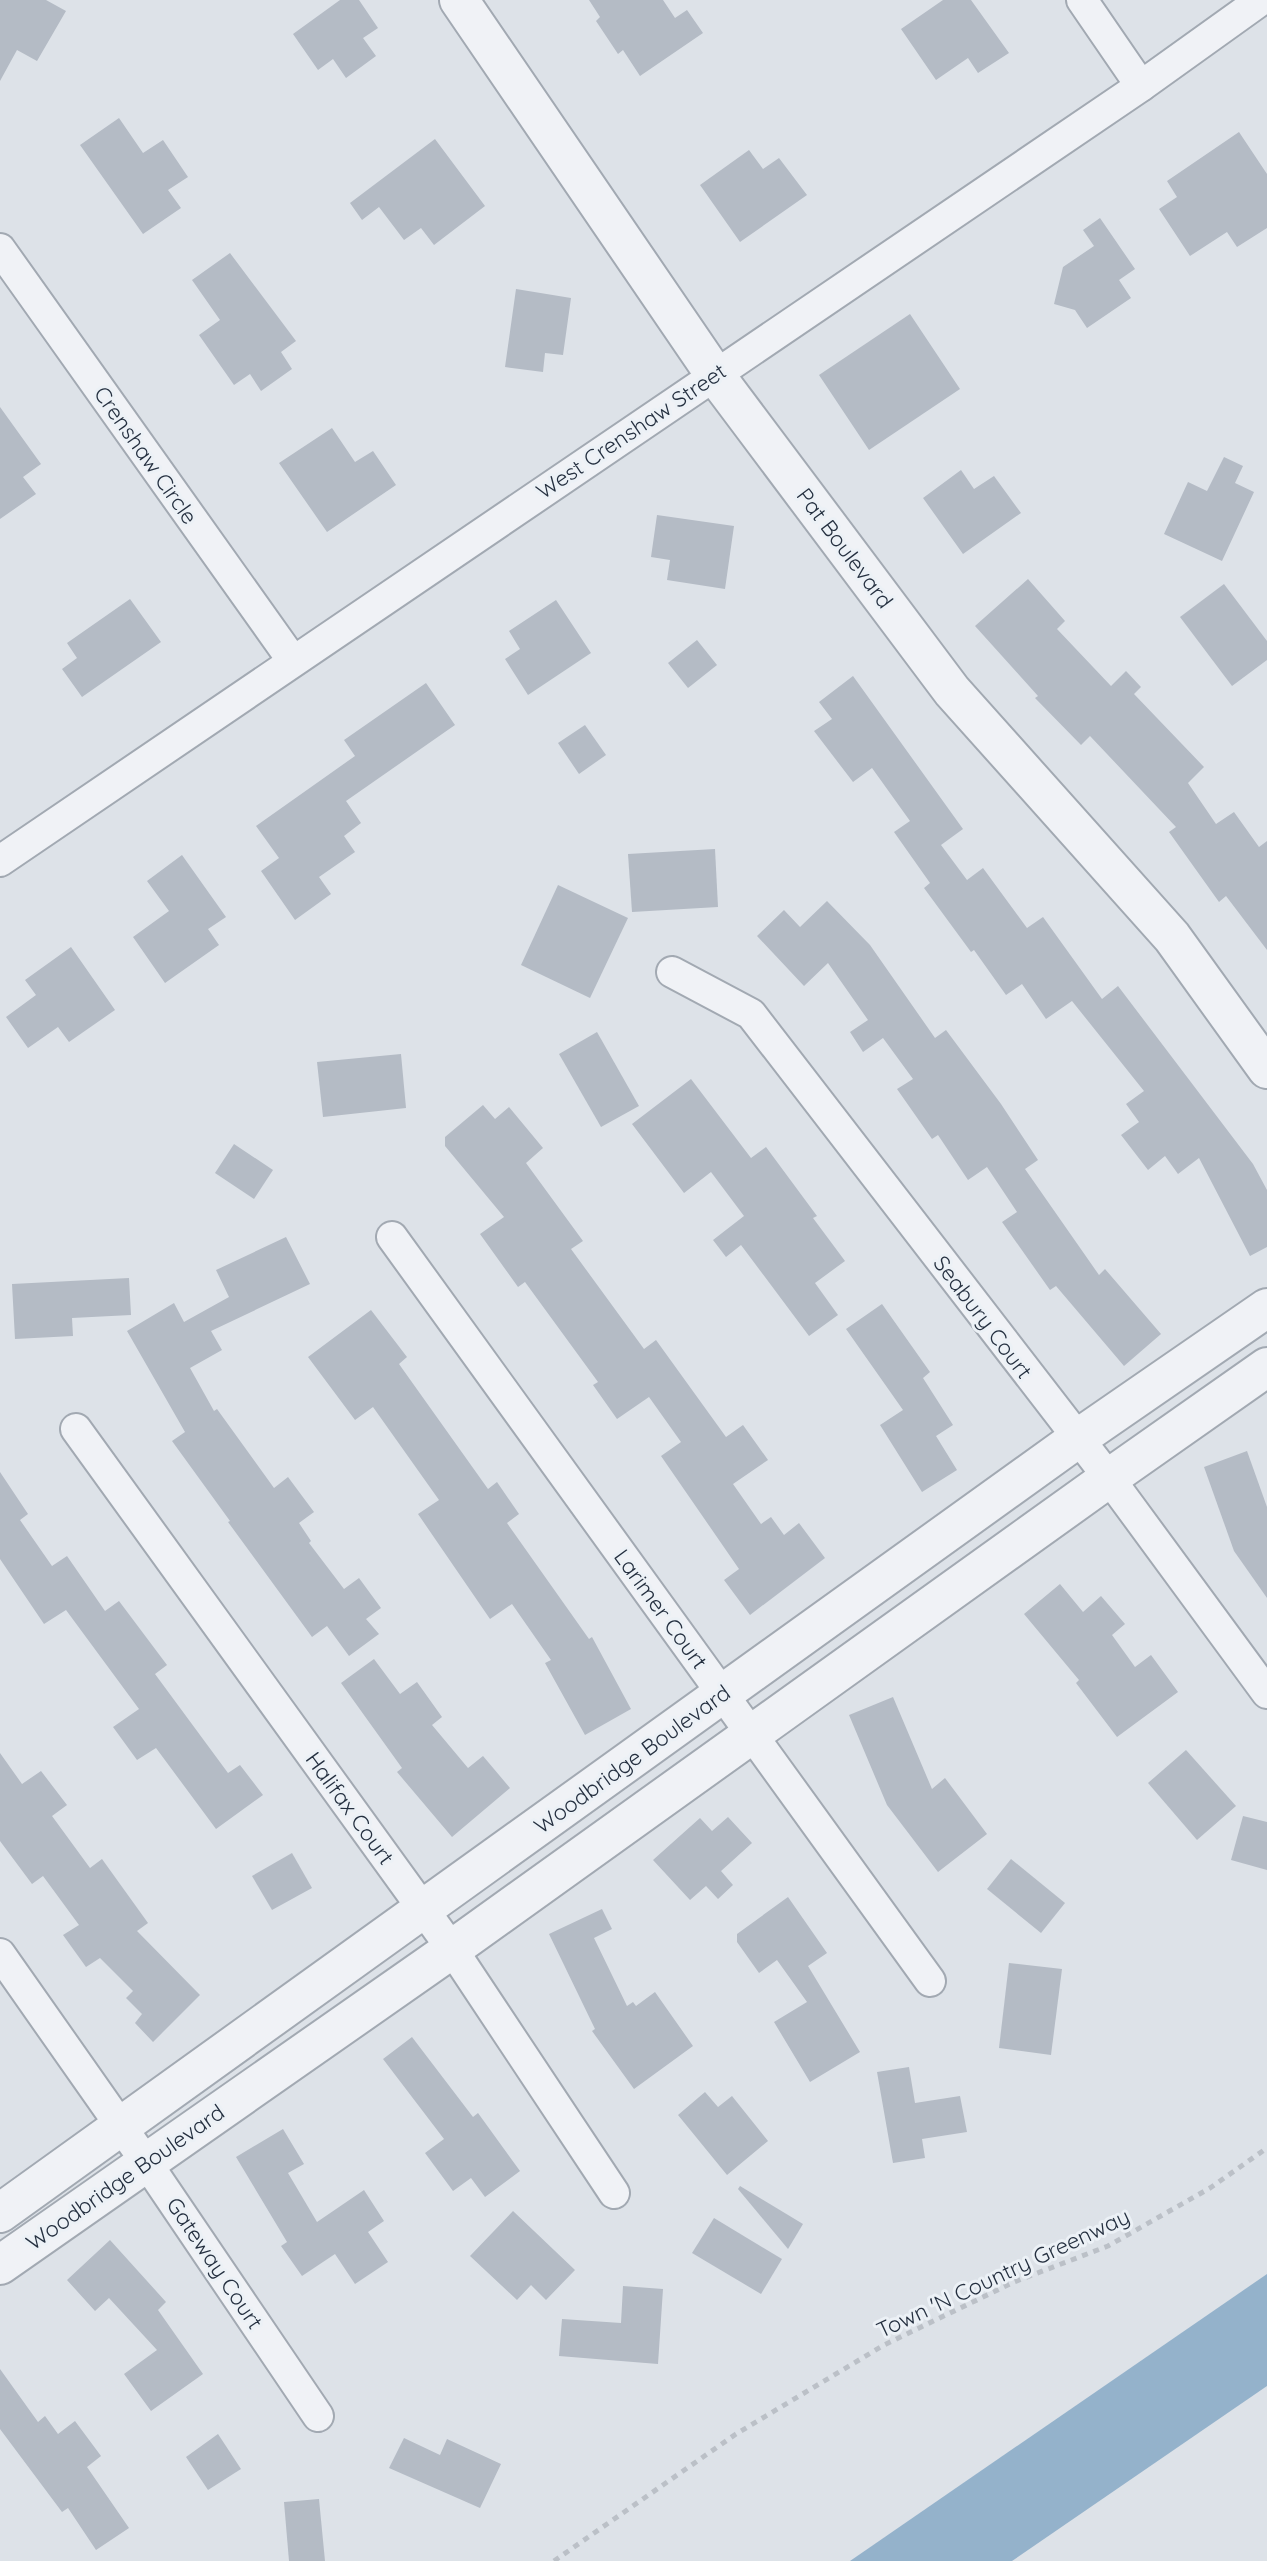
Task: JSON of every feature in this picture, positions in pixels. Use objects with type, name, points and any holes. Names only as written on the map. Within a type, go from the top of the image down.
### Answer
[{"type":"street","name":"Pat Boulevard","points":[[459,0],[715,375],[952,691],[1172,937],[1267,1069]]},
{"type":"street","points":[[1082,0],[1141,86]]},
{"type":"street","name":"West Crenshaw Street","points":[[0,861],[1141,86],[1261,0]]},
{"type":"street","name":"Crenshaw Circle","points":[[0,249],[293,661]]},
{"type":"street","name":"Seabury Court","points":[[672,972],[751,1014],[1109,1478],[1267,1693]]},
{"type":"street","name":"Larimer Court","points":[[392,1237],[930,1981]]},
{"type":"street","name":"Woodbridge Boulevard","points":[[0,2213],[1077,1439],[1267,1308]]},
{"type":"street","name":"Woodbridge Boulevard","points":[[0,2265],[452,1949],[1267,1367]]},
{"type":"street","name":"Halifax Court","points":[[76,1429],[452,1949],[614,2193]]},
{"type":"street","name":"Gateway Court","points":[[0,1954],[318,2416]]},
{"type":"path","name":"Town 'N Country Greenway","points":[[554,2561],[736,2434],[884,2345],[1014,2282],[1108,2246],[1210,2188],[1267,2148]]},
{"type":"water","points":[[1267,2274],[1267,2386],[1012,2561],[850,2561]]},
{"type":"building","points":[[0,0],[46,0],[66,11],[37,61],[17,50],[0,81]]},
{"type":"building","points":[[340,0],[359,0],[378,28],[363,38],[376,56],[346,78],[333,59],[318,70],[293,34]]},
{"type":"building","points":[[589,0],[663,0],[675,18],[687,10],[703,33],[640,76],[623,50],[618,54],[596,21],[600,17]]},
{"type":"building","points":[[943,0],[971,0],[1009,53],[978,73],[968,58],[936,80],[901,29]]},
{"type":"building","points":[[119,118],[143,153],[163,140],[188,177],[168,190],[181,208],[143,234],[80,145]]},
{"type":"building","points":[[1239,132],[1267,174],[1267,228],[1237,247],[1227,232],[1190,256],[1159,209],[1177,197],[1167,181]]},
{"type":"building","points":[[435,139],[485,206],[434,245],[421,228],[404,240],[379,207],[362,220],[350,203]]},
{"type":"building","points":[[749,150],[763,169],[779,158],[807,195],[740,242],[700,185]]},
{"type":"building","points":[[1100,218],[1135,269],[1119,280],[1131,298],[1087,328],[1075,310],[1054,304],[1063,267],[1094,246],[1083,230]]},
{"type":"building","points":[[230,253],[296,341],[281,352],[292,369],[261,391],[250,374],[234,385],[199,335],[220,320],[192,280]]},
{"type":"building","points":[[516,289],[571,298],[563,355],[545,353],[543,372],[505,367]]},
{"type":"building","points":[[910,314],[960,389],[869,450],[819,375]]},
{"type":"building","points":[[0,407],[41,464],[23,477],[36,494],[0,519]]},
{"type":"building","points":[[332,428],[355,462],[373,451],[396,485],[327,532],[279,463]]},
{"type":"building","points":[[1224,457],[1243,466],[1235,483],[1254,492],[1222,561],[1164,534],[1188,482],[1207,491]]},
{"type":"building","points":[[961,470],[974,489],[994,476],[1021,513],[963,554],[923,498]]},
{"type":"building","points":[[657,515],[734,526],[725,589],[667,580],[670,560],[651,557]]},
{"type":"building","points":[[1028,579],[1065,621],[1057,629],[1111,686],[1126,671],[1141,687],[1134,694],[1204,767],[1188,783],[1216,824],[1234,812],[1259,847],[1267,841],[1267,950],[1226,896],[1219,902],[1169,832],[1176,827],[1090,736],[1081,745],[1035,698],[1038,696],[975,626]]},
{"type":"building","points":[[1224,584],[1267,641],[1267,660],[1232,686],[1180,617]]},
{"type":"building","points":[[130,599],[161,642],[82,697],[62,669],[77,658],[67,643]]},
{"type":"building","points":[[556,600],[591,653],[528,695],[505,659],[520,649],[509,631]]},
{"type":"building","points":[[697,640],[717,665],[688,688],[668,663]]},
{"type":"building","points":[[853,676],[963,829],[941,845],[967,880],[983,868],[1027,928],[1043,917],[1102,999],[1118,986],[1253,1164],[1267,1190],[1267,1247],[1250,1256],[1199,1158],[1178,1174],[1165,1156],[1148,1170],[1121,1135],[1139,1122],[1126,1104],[1144,1091],[1072,1001],[1046,1019],[1022,984],[1006,995],[924,888],[930,883],[894,832],[910,821],[872,768],[853,782],[814,731],[832,719],[819,702]]},
{"type":"building","points":[[426,683],[455,725],[346,801],[361,823],[344,836],[355,852],[319,877],[331,894],[295,920],[261,871],[279,858],[256,826],[355,756],[344,740]]},
{"type":"building","points":[[585,725],[606,755],[579,774],[558,743]]},
{"type":"building","points":[[715,849],[718,907],[632,912],[628,854]]},
{"type":"building","points":[[182,855],[226,917],[208,929],[219,945],[165,983],[133,937],[169,911],[147,881]]},
{"type":"building","points":[[558,885],[628,918],[590,998],[521,965]]},
{"type":"building","points":[[827,901],[870,945],[935,1038],[946,1030],[1038,1160],[1025,1169],[1099,1275],[1105,1269],[1161,1334],[1124,1366],[1056,1286],[1050,1290],[1002,1222],[1017,1212],[987,1167],[968,1180],[938,1135],[932,1139],[897,1089],[913,1079],[883,1038],[863,1052],[850,1032],[868,1020],[828,963],[804,986],[757,936],[784,910],[800,927]]},
{"type":"building","points":[[71,947],[115,1010],[69,1042],[58,1027],[28,1048],[6,1017],[36,995],[25,980]]},
{"type":"building","points":[[597,1032],[639,1106],[601,1127],[559,1054]]},
{"type":"building","points":[[401,1054],[406,1108],[323,1117],[317,1062]]},
{"type":"building","points":[[691,1079],[751,1158],[766,1147],[817,1216],[813,1218],[845,1261],[815,1283],[838,1315],[809,1336],[741,1245],[726,1257],[713,1240],[744,1216],[711,1172],[684,1193],[632,1124]]},
{"type":"building","points":[[483,1105],[495,1119],[509,1107],[543,1148],[526,1163],[583,1241],[571,1249],[644,1349],[656,1340],[726,1437],[743,1425],[768,1460],[733,1484],[761,1524],[771,1517],[784,1535],[799,1523],[825,1558],[750,1615],[724,1580],[739,1569],[661,1456],[681,1442],[649,1397],[617,1419],[593,1385],[598,1382],[525,1282],[518,1287],[480,1234],[504,1217],[445,1146],[445,1137]]},
{"type":"building","points":[[234,1144],[273,1170],[254,1199],[215,1173]]},
{"type":"building","points":[[286,1237],[310,1284],[211,1331],[222,1350],[190,1368],[214,1411],[217,1409],[274,1488],[288,1477],[314,1512],[299,1523],[311,1541],[309,1543],[344,1589],[359,1578],[381,1608],[366,1619],[379,1634],[349,1656],[327,1626],[312,1637],[172,1441],[185,1432],[127,1331],[174,1303],[184,1322],[229,1297],[216,1270]]},
{"type":"building","points":[[129,1278],[131,1315],[72,1318],[73,1336],[15,1339],[12,1284]]},
{"type":"building","points":[[882,1304],[930,1372],[923,1378],[953,1425],[936,1436],[957,1470],[922,1492],[880,1425],[903,1410],[846,1329]]},
{"type":"building","points":[[371,1310],[407,1357],[399,1364],[488,1489],[497,1482],[519,1514],[507,1523],[589,1639],[592,1637],[631,1709],[585,1735],[545,1663],[551,1660],[512,1604],[490,1619],[418,1514],[439,1500],[373,1407],[355,1420],[308,1357]]},
{"type":"building","points":[[1247,1451],[1267,1507],[1267,1598],[1234,1551],[1204,1467]]},
{"type":"building","points":[[0,1472],[28,1514],[20,1520],[52,1566],[67,1556],[105,1611],[119,1601],[167,1665],[155,1674],[228,1773],[240,1765],[263,1795],[216,1829],[156,1748],[137,1760],[113,1727],[139,1709],[66,1610],[44,1624],[0,1559]]},
{"type":"building","points":[[1060,1584],[1083,1612],[1101,1596],[1125,1624],[1112,1635],[1135,1667],[1151,1655],[1178,1692],[1117,1737],[1076,1683],[1079,1680],[1024,1614]]},
{"type":"building","points":[[374,1659],[400,1694],[417,1682],[442,1717],[432,1725],[468,1768],[483,1756],[510,1788],[452,1837],[397,1772],[402,1768],[341,1683]]},
{"type":"building","points":[[893,1697],[932,1789],[945,1778],[987,1834],[938,1872],[887,1805],[849,1715]]},
{"type":"building","points":[[1186,1750],[1236,1806],[1197,1840],[1148,1783]]},
{"type":"building","points":[[0,1753],[22,1784],[41,1771],[67,1805],[52,1816],[90,1868],[102,1859],[148,1923],[137,1931],[200,1995],[153,2042],[135,2023],[142,2014],[126,1998],[133,1991],[100,1958],[86,1967],[63,1935],[79,1925],[43,1876],[32,1884],[0,1841]]},
{"type":"building","points":[[1243,1816],[1267,1822],[1267,1870],[1231,1860]]},
{"type":"building","points":[[728,1817],[752,1843],[721,1871],[733,1885],[718,1899],[706,1886],[690,1900],[653,1860],[700,1818],[712,1831]]},
{"type":"building","points":[[292,1853],[312,1888],[272,1910],[252,1876]]},
{"type":"building","points":[[1011,1859],[1065,1903],[1041,1933],[987,1889]]},
{"type":"building","points":[[788,1897],[827,1953],[808,1966],[860,2052],[810,2082],[774,2022],[807,2002],[777,1960],[759,1973],[737,1942],[737,1934]]},
{"type":"building","points":[[602,1909],[612,1929],[594,1938],[627,2006],[633,2002],[636,2006],[655,1992],[693,2046],[634,2089],[592,2031],[595,2029],[549,1934]]},
{"type":"building","points":[[1009,1963],[1062,1969],[1051,2055],[999,2048]]},
{"type":"building","points":[[412,2037],[473,2117],[478,2113],[520,2171],[485,2197],[471,2178],[453,2191],[425,2153],[444,2139],[383,2059]]},
{"type":"building","points":[[909,2067],[915,2103],[960,2096],[967,2132],[922,2139],[925,2158],[893,2163],[877,2072]]},
{"type":"building","points":[[705,2092],[718,2107],[732,2096],[768,2141],[727,2175],[678,2115]]},
{"type":"building","points":[[283,2129],[304,2164],[288,2173],[317,2222],[364,2190],[384,2221],[368,2232],[388,2262],[355,2284],[335,2254],[302,2276],[281,2246],[287,2242],[236,2157]]},
{"type":"building","points":[[740,2186],[803,2224],[788,2249],[738,2189]]},
{"type":"building","points":[[513,2211],[575,2270],[546,2300],[531,2285],[517,2300],[470,2256]]},
{"type":"building","points":[[714,2218],[782,2259],[761,2294],[692,2253]]},
{"type":"building","points":[[110,2240],[166,2302],[158,2310],[203,2374],[151,2411],[124,2374],[157,2350],[109,2298],[95,2311],[67,2280]]},
{"type":"building","points":[[623,2286],[663,2289],[658,2364],[559,2356],[562,2319],[621,2323]]},
{"type":"building","points":[[0,2369],[38,2422],[45,2416],[58,2434],[75,2421],[101,2456],[87,2467],[129,2528],[96,2550],[68,2508],[62,2512],[0,2429]]},
{"type":"building","points":[[218,2434],[241,2469],[208,2490],[186,2457]]},
{"type":"building","points":[[404,2438],[440,2455],[447,2439],[501,2464],[480,2508],[389,2468]]},
{"type":"building","points":[[319,2499],[325,2561],[289,2561],[284,2502]]}]
